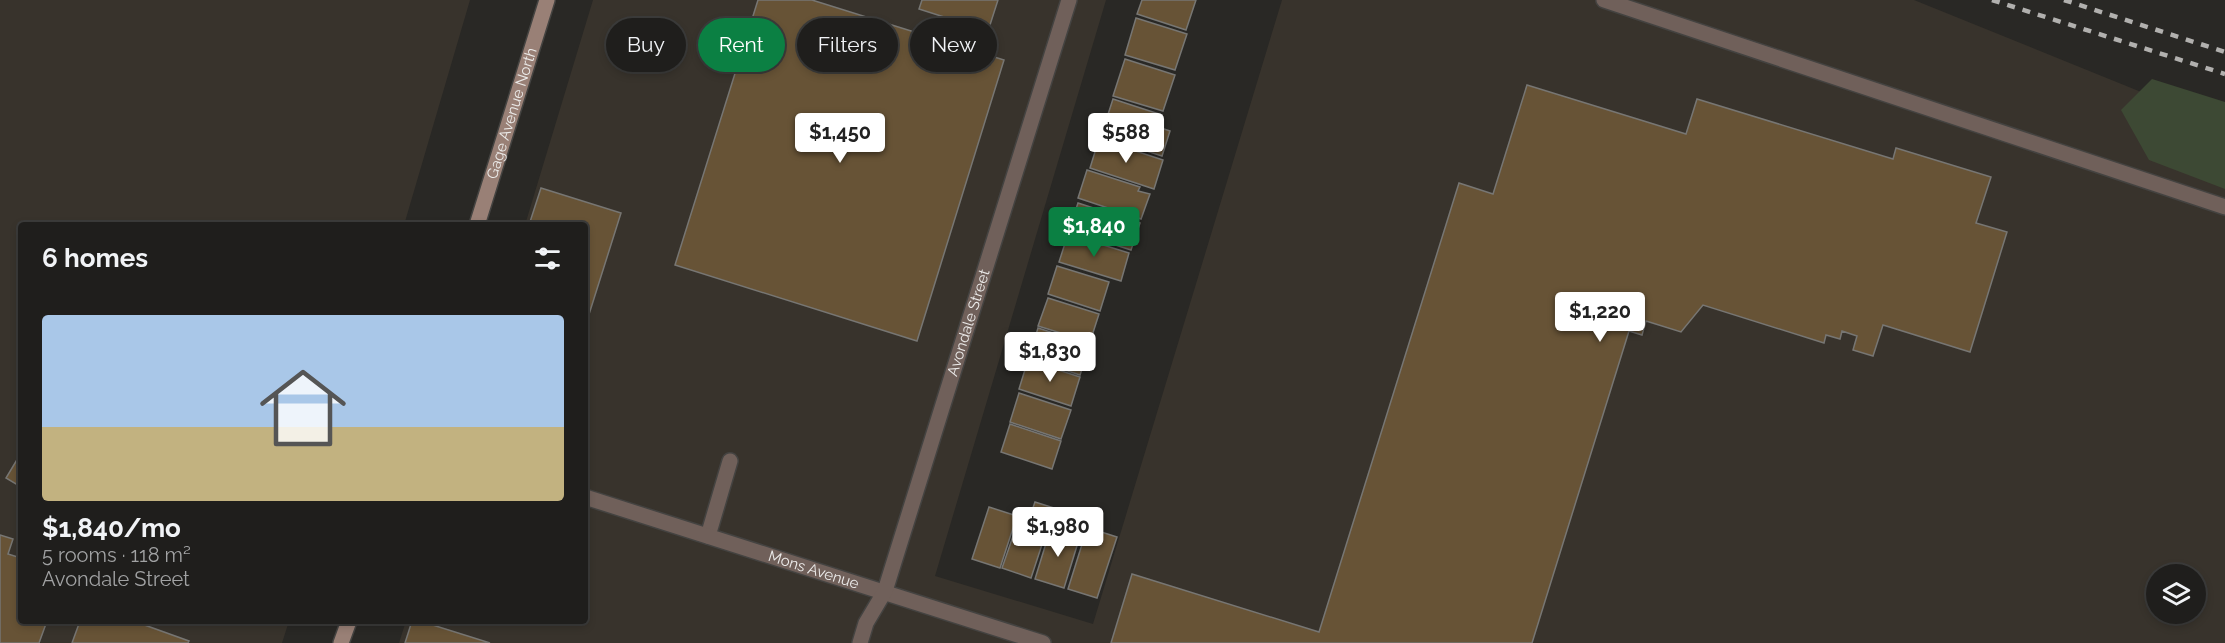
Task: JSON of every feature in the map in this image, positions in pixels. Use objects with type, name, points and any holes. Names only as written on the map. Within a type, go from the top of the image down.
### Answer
[{"type":"main road","name":"Gage Avenue North","points":[[478,222],[547,0]]},
{"type":"main road","points":[[341,643],[348,624]]},
{"type":"street","name":"Avondale Street","points":[[860,643],[866,623],[885,591],[1069,0]]},
{"type":"street","points":[[1604,0],[2225,207]]},
{"type":"street","points":[[708,536],[730,461]]},
{"type":"street","name":"Mons Avenue","points":[[588,498],[1043,643]]},
{"type":"shaded area","points":[[0,0],[470,0],[405,222],[18,222],[18,624],[288,624],[282,643],[0,643]]},
{"type":"shaded area","points":[[593,0],[1106,0],[935,576],[1093,624],[1282,0],[1914,0],[2225,126],[2225,643],[399,643],[405,624],[588,624],[588,222],[526,222]]},
{"type":"green space","points":[[2152,79],[2225,102],[2225,189],[2149,160],[2121,110]]},
{"type":"building","points":[[758,0],[812,0],[870,18],[797,18],[797,72],[898,72],[898,27],[910,31],[910,72],[997,72],[997,58],[1004,60],[917,341],[675,265],[735,72],[785,72],[785,18],[752,18]]},
{"type":"building","points":[[922,0],[998,0],[992,18],[947,18],[919,9]]},
{"type":"building","points":[[1142,0],[1196,0],[1186,30],[1137,14]]},
{"type":"building","points":[[1136,18],[1187,34],[1175,70],[1125,55]]},
{"type":"building","points":[[1125,59],[1175,75],[1163,111],[1113,96]]},
{"type":"building","points":[[1527,85],[1686,134],[1697,99],[1893,159],[1896,148],[1991,177],[1976,223],[2007,232],[1970,352],[1883,325],[1873,356],[1853,350],[1857,336],[1842,331],[1840,339],[1826,335],[1824,343],[1703,305],[1681,332],[1646,321],[1642,335],[1629,331],[1532,643],[1111,643],[1132,574],[1319,632],[1459,183],[1493,194]]},
{"type":"building","points":[[1113,99],[1162,115],[1158,127],[1170,131],[1162,156],[1101,136]]},
{"type":"building","points":[[1099,139],[1163,160],[1154,189],[1090,168]]},
{"type":"building","points":[[1087,170],[1140,187],[1138,191],[1150,194],[1141,219],[1078,198]]},
{"type":"building","points":[[541,188],[621,213],[588,318],[588,222],[530,222]]},
{"type":"building","points":[[1078,203],[1140,223],[1131,250],[1069,230]]},
{"type":"building","points":[[1068,234],[1129,253],[1121,281],[1059,262]]},
{"type":"building","points":[[1057,266],[1109,282],[1100,311],[1048,294]]},
{"type":"building","points":[[1048,298],[1099,314],[1090,342],[1038,326]]},
{"type":"building","points":[[1038,328],[1090,345],[1080,375],[1029,358]]},
{"type":"building","points":[[1028,360],[1080,377],[1071,406],[1019,389]]},
{"type":"building","points":[[1019,393],[1071,410],[1061,439],[1010,422]]},
{"type":"building","points":[[1010,424],[1061,441],[1052,469],[1001,452]]},
{"type":"building","points":[[18,458],[18,485],[6,478]]},
{"type":"building","points":[[1035,502],[1054,508],[1031,578],[1002,568],[1020,516],[1029,519]]},
{"type":"building","points":[[989,507],[1017,516],[1000,568],[972,559]]},
{"type":"building","points":[[1051,527],[1080,536],[1064,588],[1035,579]]},
{"type":"building","points":[[1095,530],[1117,537],[1097,598],[1068,589],[1084,538],[1091,540]]},
{"type":"building","points":[[0,535],[13,539],[8,554],[18,557],[18,624],[46,624],[39,643],[0,643]]},
{"type":"building","points":[[79,624],[142,624],[189,641],[188,643],[72,643]]},
{"type":"building","points":[[411,624],[430,624],[490,643],[405,643]]},
{"type":"railway","points":[[1992,0],[2225,74]]},
{"type":"railway","points":[[2064,0],[2225,52]]}]
